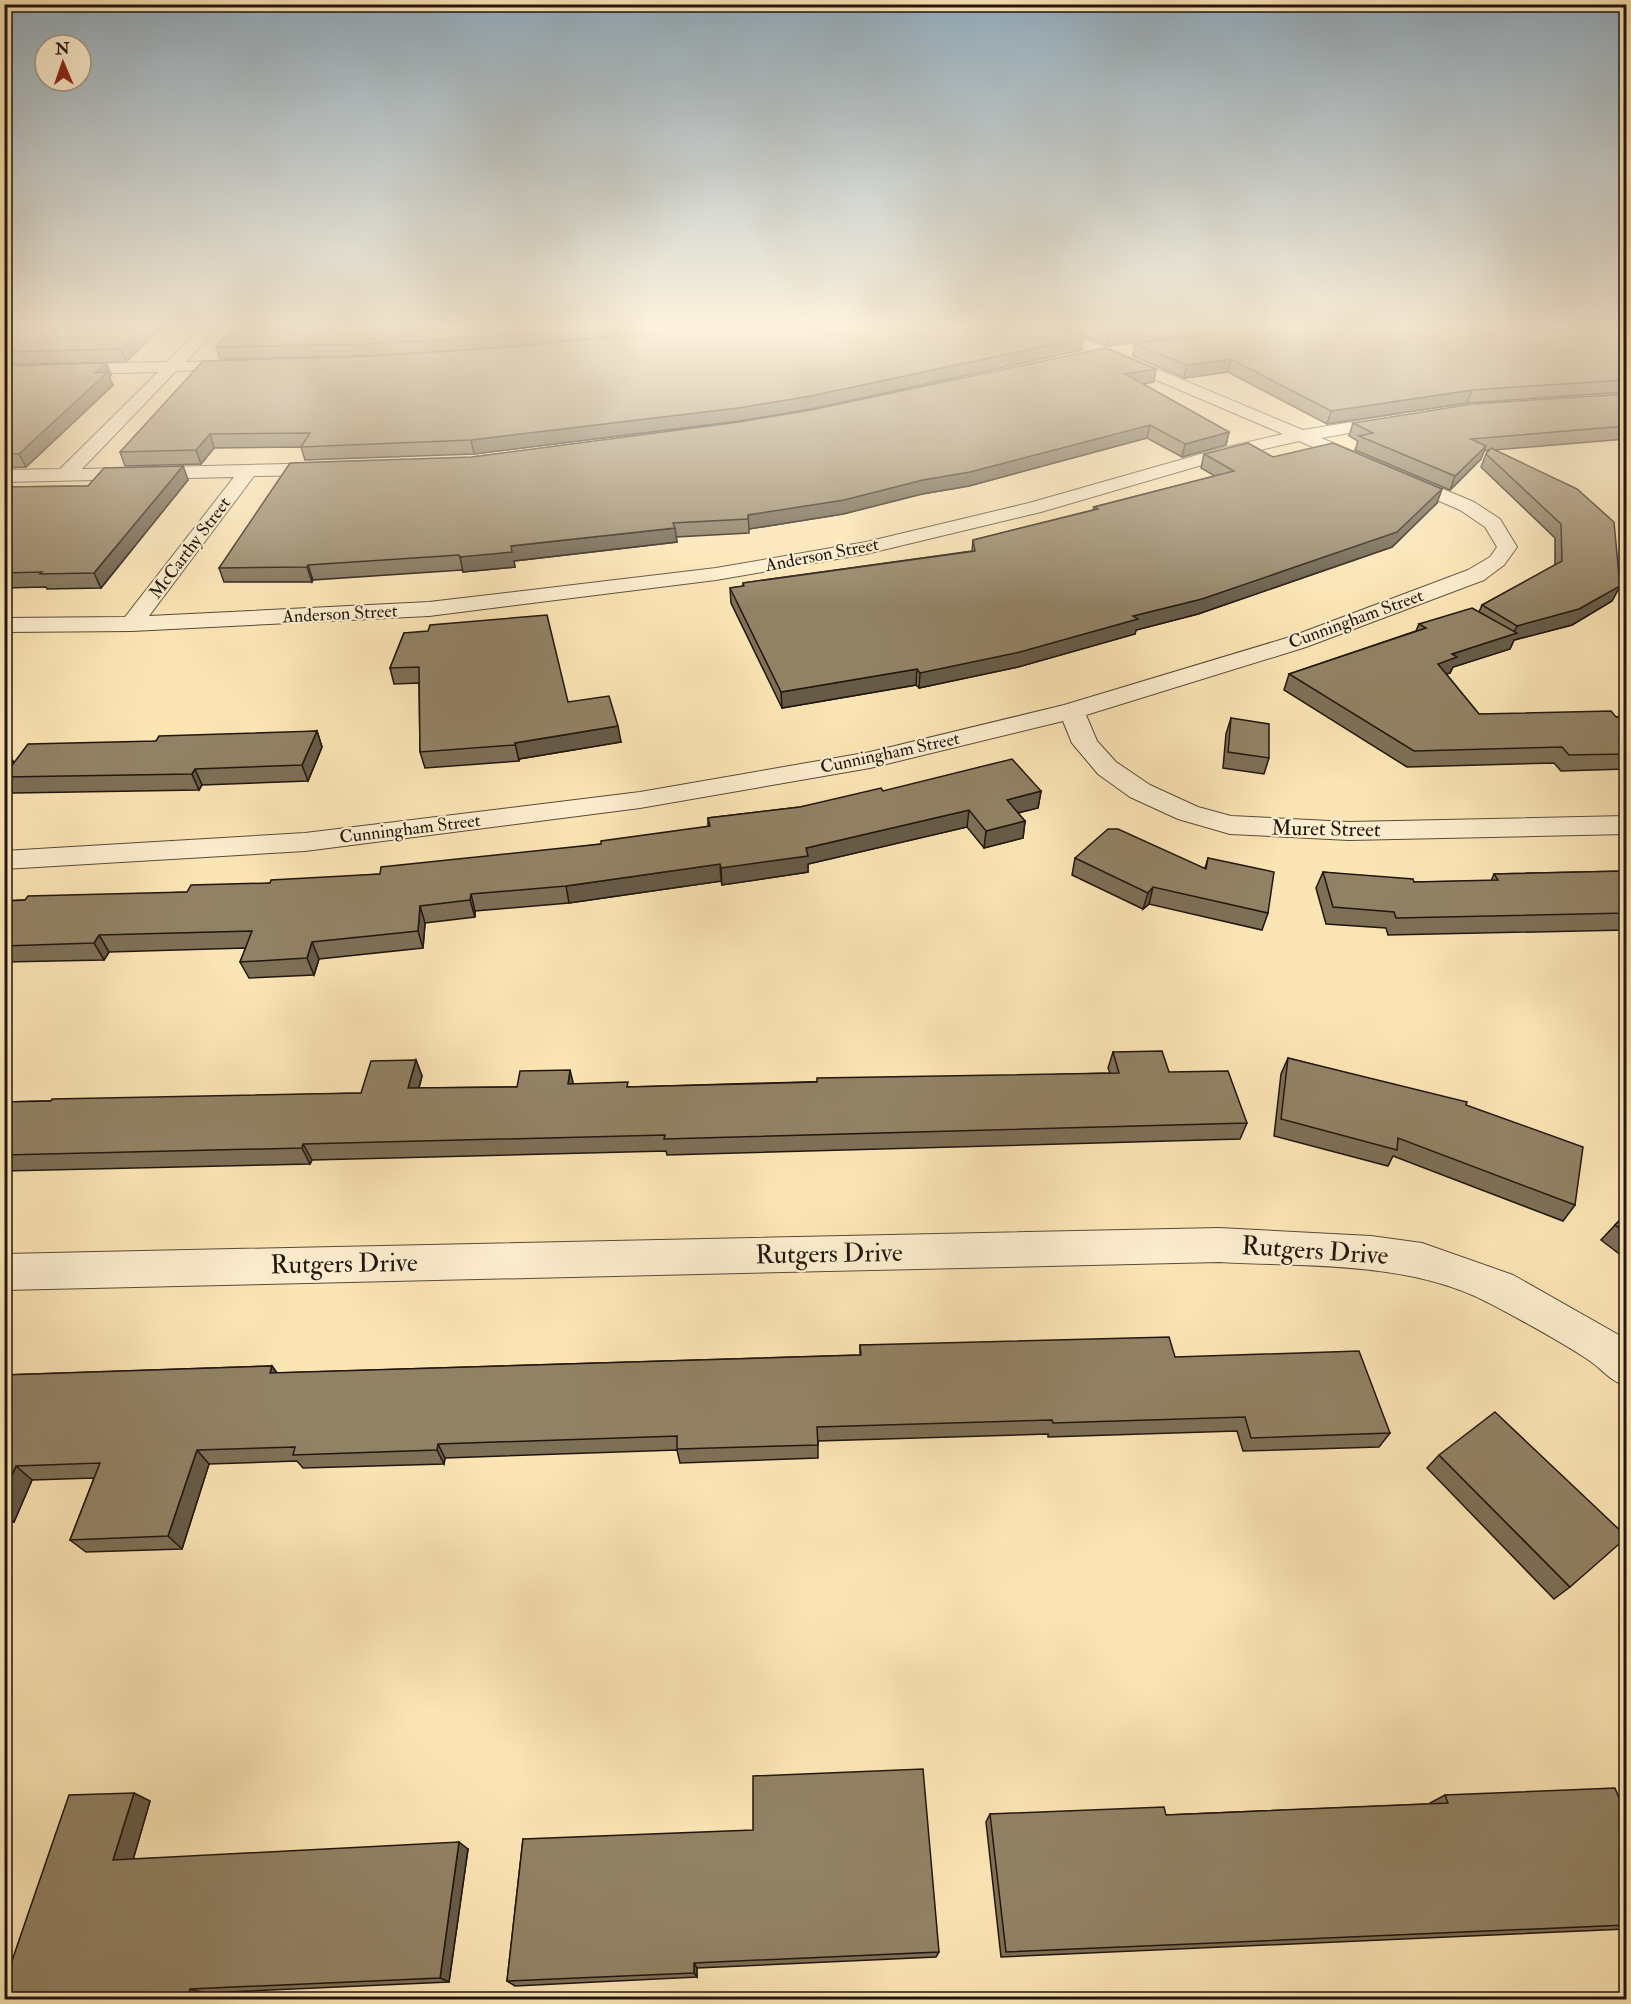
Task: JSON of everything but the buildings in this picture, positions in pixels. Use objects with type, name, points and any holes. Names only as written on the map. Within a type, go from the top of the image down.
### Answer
[{"type":"street","points":[[66,474],[119,421]]},
{"type":"street","points":[[1269,421],[1304,435]]},
{"type":"street","name":"Anderson Street","points":[[4,625],[132,624],[429,609],[716,574],[899,540],[1034,508],[1221,454],[1304,435],[1390,421]]},
{"type":"street","name":"Cunningham Street","points":[[4,860],[305,842],[640,800],[870,760],[1072,711],[1309,638],[1476,575],[1497,561],[1507,547],[1493,523],[1467,506],[1304,435]]},
{"type":"street","points":[[4,476],[350,468]]},
{"type":"street","name":"McCarthy Street","points":[[132,624],[248,471]]},
{"type":"street","name":"Muret Street","points":[[1072,711],[1085,743],[1107,768],[1140,791],[1188,813],[1230,825],[1349,831],[1626,825]]},
{"type":"street","name":"Rutgers Drive","points":[[4,1272],[1219,1245],[1371,1253],[1422,1260],[1499,1288],[1606,1348],[1626,1366]]}]
